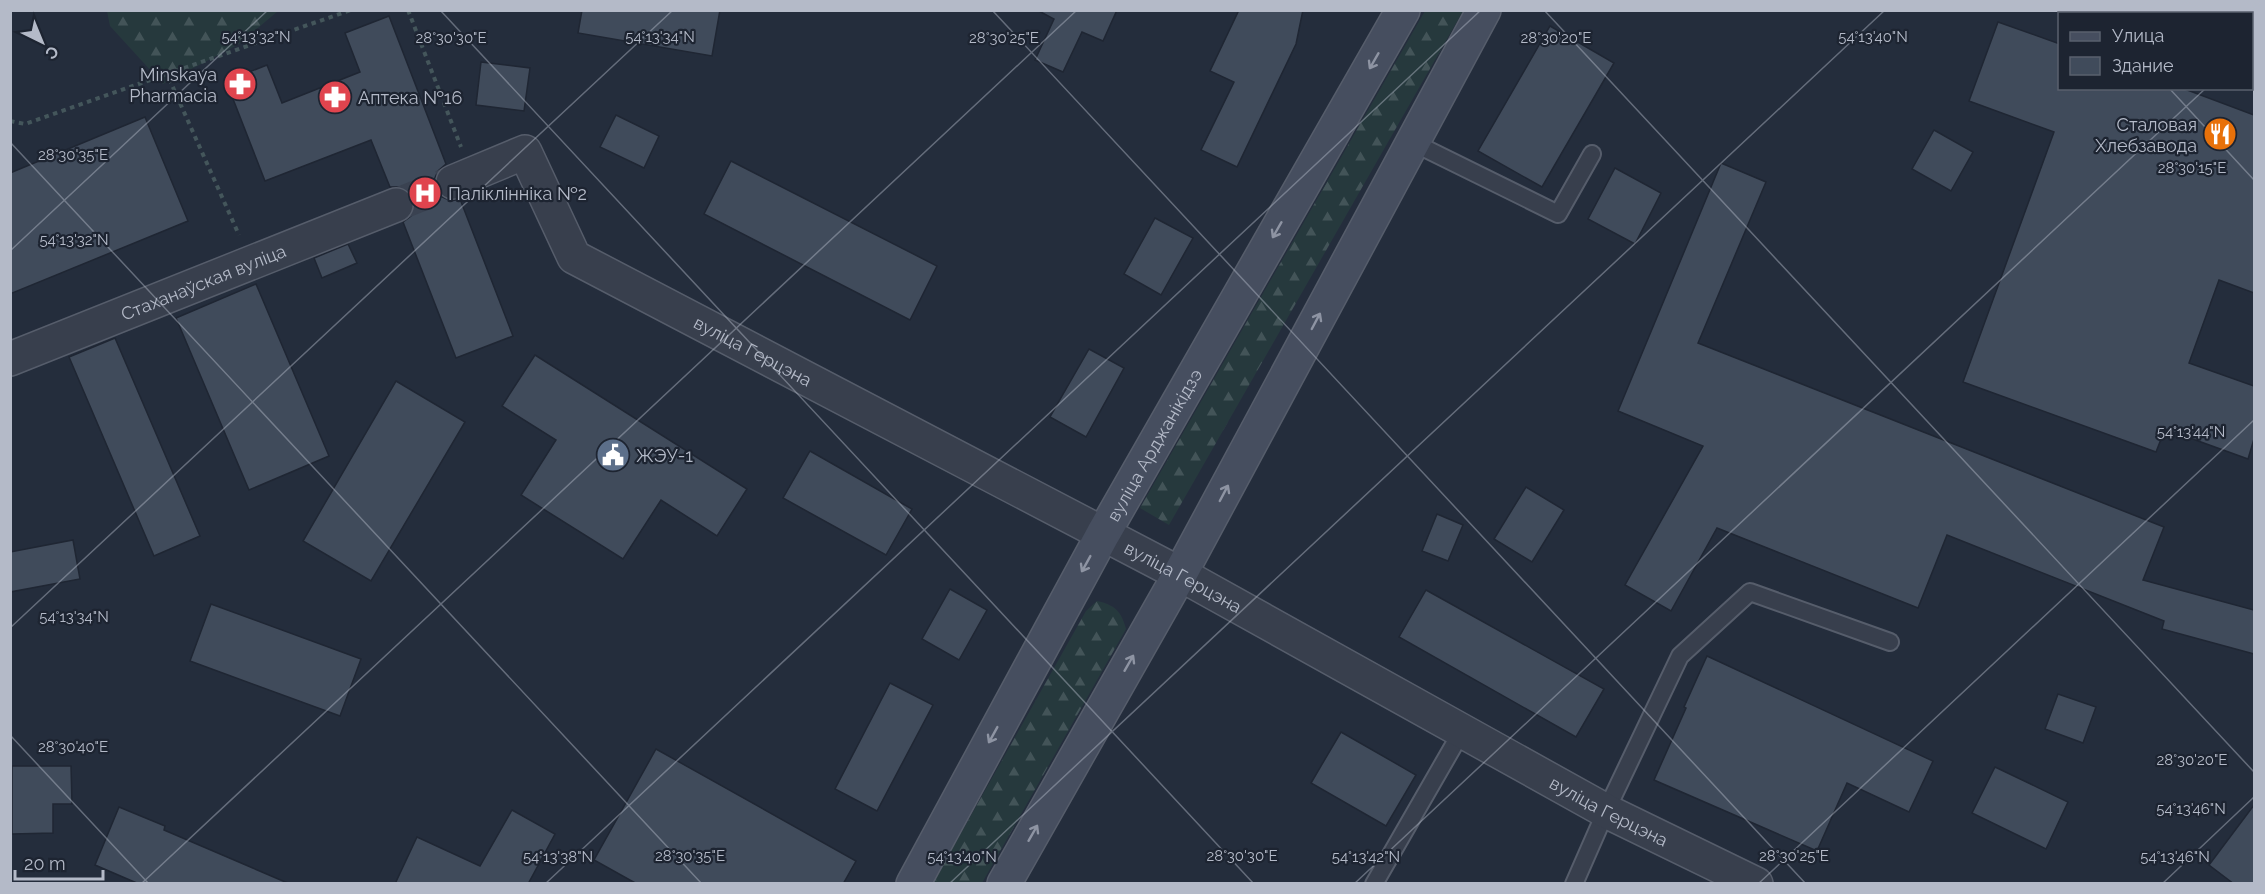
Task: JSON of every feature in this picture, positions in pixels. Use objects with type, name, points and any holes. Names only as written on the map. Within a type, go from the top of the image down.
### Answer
[{"type":"main road","name":"вуліца Арджанікідзэ","points":[[913,884],[1103,534],[1403,10]]},
{"type":"main road","points":[[1004,884],[1180,574],[1484,10]]},
{"type":"street","name":"вуліца Герцэна","points":[[463,178],[525,152],[574,257],[1180,574],[1606,811],[1756,884]]},
{"type":"street","name":"Стаханаўская вуліца","points":[[10,359],[396,205]]},
{"type":"lane","points":[[1412,142],[1558,214],[1592,154]]},
{"type":"lane","points":[[1574,884],[1680,656],[1749,592],[1890,642]]},
{"type":"lane","points":[[1374,884],[1462,731]]},
{"type":"path","points":[[10,121],[25,124],[351,10]]},
{"type":"path","points":[[408,10],[463,178]]},
{"type":"path","points":[[167,74],[251,263]]},
{"type":"green space","points":[[107,10],[278,11],[239,44],[163,84],[110,26]]},
{"type":"green space","points":[[1425,11],[1463,11],[1169,525],[1140,508]]},
{"type":"green space","points":[[1097,601],[1116,610],[1126,629],[982,883],[933,883],[1086,611]]},
{"type":"building","points":[[582,10],[720,10],[712,56],[578,33]]},
{"type":"building","points":[[1037,10],[1117,10],[1103,41],[1082,32],[1063,72],[1035,60],[1054,19]]},
{"type":"building","points":[[1239,10],[1303,10],[1296,44],[1237,167],[1201,150],[1234,82],[1210,71]]},
{"type":"building","name":"Паліклінніка №2","points":[[389,16],[446,164],[438,171],[434,180],[436,189],[442,197],[451,201],[460,199],[513,336],[456,358],[403,222],[411,216],[415,207],[414,199],[407,190],[390,187],[371,140],[265,181],[226,81],[267,65],[282,103],[360,72],[345,33]]},
{"type":"building","points":[[1998,22],[2058,43],[2058,90],[2187,90],[2254,115],[2254,293],[2219,280],[2189,363],[2254,386],[2254,439],[2248,459],[2165,429],[2156,452],[1963,382],[2054,132],[1969,101]]},
{"type":"building","points":[[1550,26],[1614,63],[1542,187],[1478,151]]},
{"type":"building","points":[[481,62],[530,68],[524,111],[476,105]]},
{"type":"building","points":[[616,115],[659,136],[644,168],[600,147]]},
{"type":"building","points":[[145,117],[188,221],[10,294],[10,173]]},
{"type":"building","points":[[1934,130],[1973,152],[1951,191],[1912,169]]},
{"type":"building","points":[[731,161],[937,266],[910,320],[704,214]]},
{"type":"building","points":[[1721,163],[1766,182],[1698,343],[2164,527],[2143,580],[2254,610],[2254,654],[2162,629],[2164,621],[1947,535],[1918,608],[1717,528],[1671,611],[1625,585],[1703,446],[1618,411]]},
{"type":"building","points":[[1615,168],[1661,193],[1635,244],[1588,219]]},
{"type":"building","points":[[1155,218],[1193,238],[1161,295],[1124,274]]},
{"type":"building","points":[[348,244],[357,263],[322,278],[314,258]]},
{"type":"building","points":[[256,284],[329,456],[249,490],[176,318]]},
{"type":"building","points":[[115,338],[200,536],[154,556],[69,357]]},
{"type":"building","points":[[1089,349],[1124,368],[1086,437],[1050,417]]},
{"type":"building","points":[[535,355],[747,489],[717,536],[661,500],[623,559],[521,495],[556,440],[502,406]]},
{"type":"building","points":[[396,381],[465,422],[371,581],[303,541]]},
{"type":"building","points":[[810,451],[912,509],[886,555],[783,498]]},
{"type":"building","points":[[1526,487],[1564,510],[1532,562],[1494,539]]},
{"type":"building","points":[[1437,514],[1463,525],[1448,561],[1422,551]]},
{"type":"building","points":[[73,540],[80,579],[10,592],[10,552]]},
{"type":"building","points":[[950,589],[987,610],[959,660],[922,639]]},
{"type":"building","points":[[1426,590],[1604,689],[1576,737],[1399,637]]},
{"type":"building","points":[[211,604],[361,659],[340,716],[190,661]]},
{"type":"building","points":[[1707,656],[1933,761],[1909,812],[1847,783],[1817,851],[1654,780]]},
{"type":"building","points":[[890,683],[933,705],[877,811],[835,789]]},
{"type":"building","points":[[2058,694],[2096,707],[2083,743],[2045,729]]},
{"type":"building","points":[[1341,732],[1416,775],[1386,826],[1311,783]]},
{"type":"building","points":[[656,749],[856,861],[843,884],[637,884],[594,860]]},
{"type":"building","points":[[12,766],[71,766],[72,804],[53,804],[53,833],[12,834]]},
{"type":"building","points":[[1995,767],[2068,802],[2046,849],[1972,813]]},
{"type":"building","points":[[2254,805],[2254,884],[2234,884],[2209,865]]},
{"type":"building","points":[[119,807],[165,826],[164,830],[290,884],[139,884],[95,865]]},
{"type":"building","points":[[512,810],[555,834],[528,884],[395,884],[417,837],[480,866]]},
{"type":"tunnel","points":[[396,205],[453,182]]},
{"type":"place","name":"Minskaya Pharmacia","points":[[240,84]]},
{"type":"place","name":"Аптека №16","points":[[335,97]]},
{"type":"place","name":"Сталовая Хлебзавода","points":[[2220,134]]},
{"type":"place","name":"Паліклінніка №2","points":[[425,193]]},
{"type":"place","name":"ЖЭУ-1","points":[[613,455]]}]
